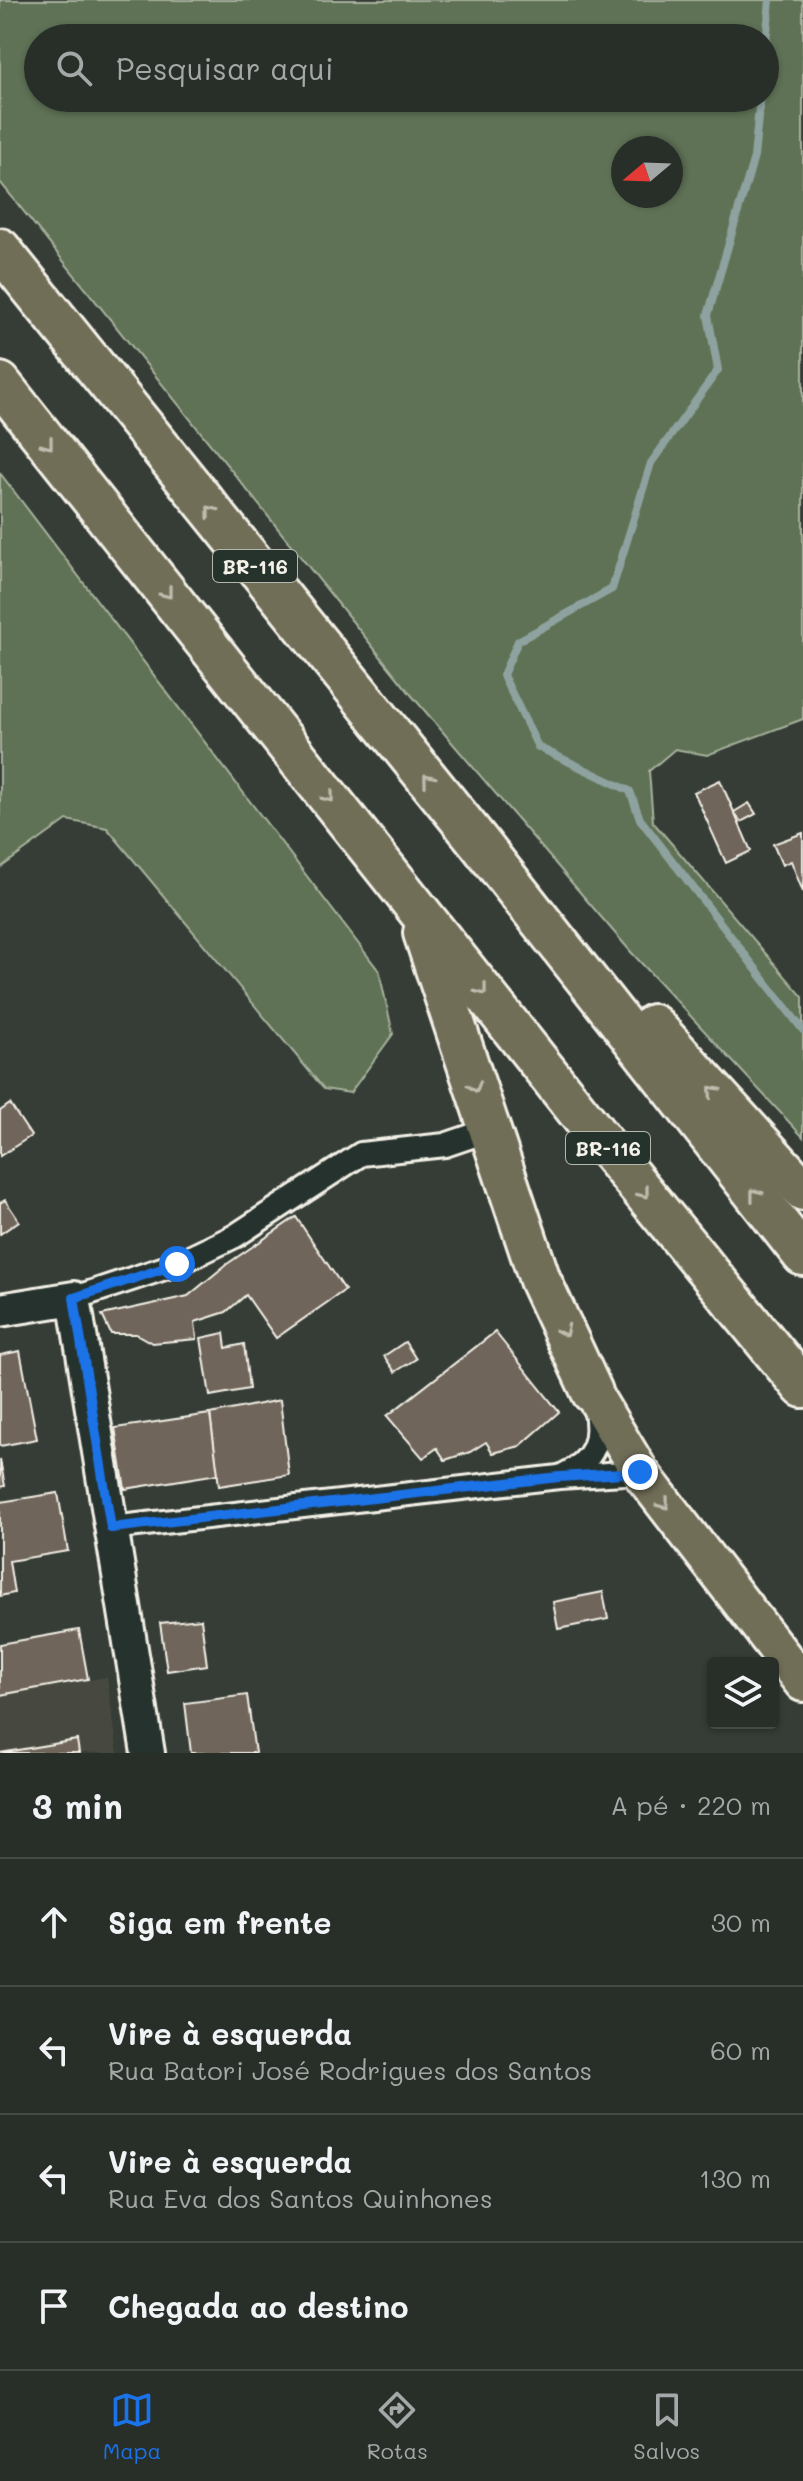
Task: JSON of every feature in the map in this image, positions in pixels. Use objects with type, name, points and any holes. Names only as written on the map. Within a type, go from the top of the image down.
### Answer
[{"type":"highway","name":"BR-116","points":[[0,249],[477,840],[803,1255]]},
{"type":"highway","name":"BR-116","points":[[0,383],[416,907],[803,1387]]},
{"type":"highway","points":[[477,840],[534,891],[803,1190]]},
{"type":"highway","points":[[416,907],[540,1280],[592,1392]]},
{"type":"main road","points":[[592,1392],[640,1472],[803,1683]]},
{"type":"street","points":[[0,1310],[74,1298],[177,1264],[235,1236],[361,1154],[445,1145],[489,1130]]},
{"type":"street","points":[[74,1298],[148,1753]]},
{"type":"street","points":[[559,1477],[582,1467],[595,1451],[599,1427],[592,1392]]},
{"type":"street","points":[[111,1528],[559,1477],[640,1472]]},
{"type":"shaded area","points":[[107,1677],[118,1753],[0,1753],[0,1695]]},
{"type":"green space","points":[[0,0],[803,0],[803,719],[707,755],[675,749],[649,771],[653,822],[803,997],[803,1137],[631,952],[413,697],[0,182]]},
{"type":"green space","points":[[0,473],[379,971],[393,1034],[350,1093],[324,1089],[107,828],[67,820],[0,868]]},
{"type":"building","points":[[720,780],[751,851],[726,863],[694,792]]},
{"type":"building","points":[[749,803],[756,814],[741,822],[734,812]]},
{"type":"building","points":[[803,833],[803,892],[791,861],[782,865],[773,844]]},
{"type":"building","points":[[10,1104],[31,1136],[0,1156],[0,1111]]},
{"type":"building","points":[[5,1200],[19,1221],[0,1234],[0,1203]]},
{"type":"building","points":[[296,1217],[345,1290],[276,1338],[246,1295],[226,1312],[195,1322],[197,1339],[152,1343],[136,1334],[111,1334],[102,1315],[188,1296],[227,1264]]},
{"type":"building","points":[[495,1332],[559,1412],[520,1446],[493,1453],[486,1442],[470,1452],[445,1460],[437,1448],[423,1458],[387,1416]]},
{"type":"building","points":[[224,1333],[226,1348],[244,1344],[249,1389],[210,1396],[201,1338]]},
{"type":"building","points":[[405,1342],[416,1359],[395,1372],[384,1356]]},
{"type":"building","points":[[20,1351],[37,1439],[0,1446],[0,1355]]},
{"type":"building","points":[[280,1400],[289,1475],[219,1486],[210,1414]]},
{"type":"building","points":[[210,1414],[218,1474],[125,1489],[115,1428]]},
{"type":"building","points":[[0,1460],[5,1486],[0,1487]]},
{"type":"building","points":[[58,1493],[68,1551],[9,1561],[14,1593],[0,1596],[0,1502]]},
{"type":"building","points":[[603,1592],[608,1619],[558,1629],[553,1602]]},
{"type":"building","points":[[201,1619],[207,1665],[167,1671],[160,1623]]},
{"type":"building","points":[[79,1630],[88,1679],[0,1695],[0,1644]]},
{"type":"building","points":[[247,1695],[255,1753],[191,1753],[185,1703]]},
{"type":"building","points":[[77,1740],[79,1753],[0,1753]]},
{"type":"waterway","points":[[768,24],[770,0]]},
{"type":"waterway","points":[[759,112],[754,157],[708,315],[718,370],[651,463],[612,589],[518,641],[503,675],[538,747],[630,791],[640,819],[803,1030]]},
{"type":"route","points":[[177,1264],[74,1298],[111,1528],[559,1477],[640,1472]]}]
